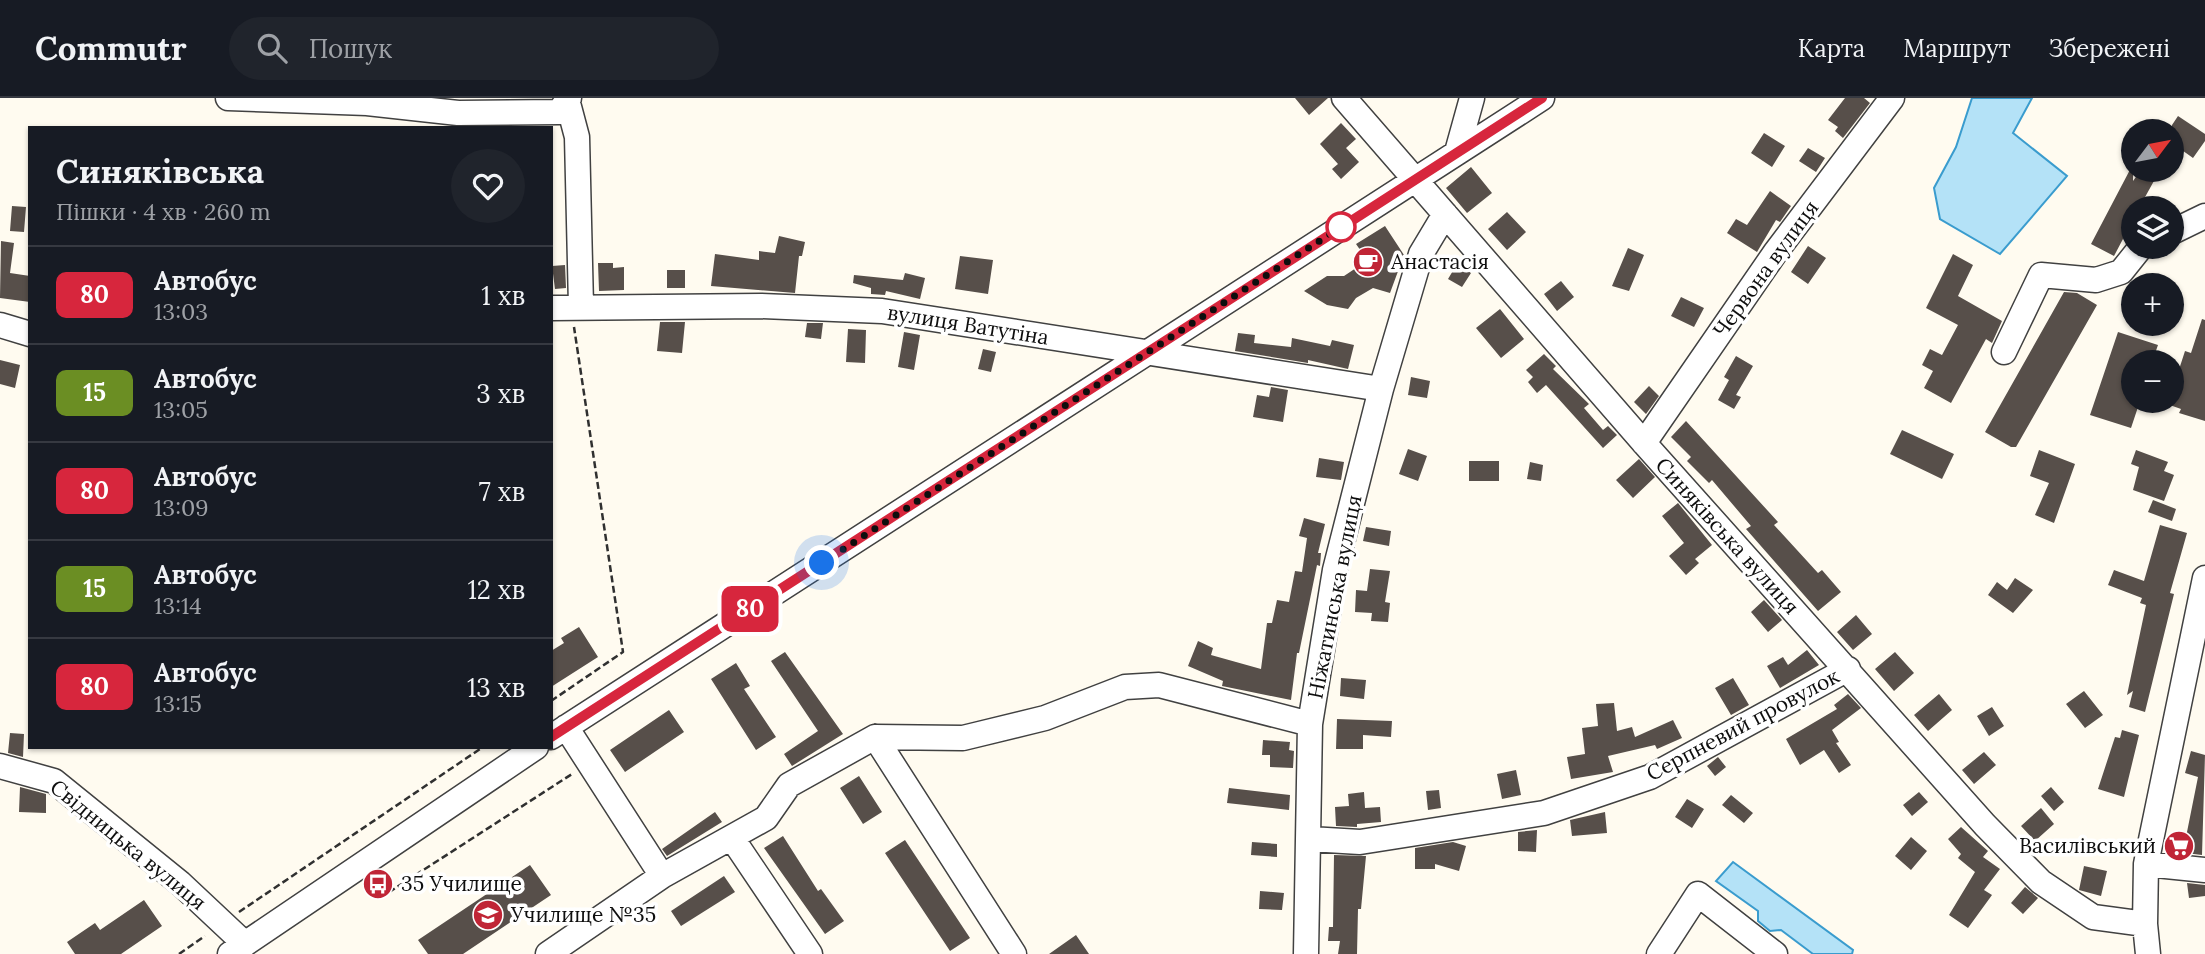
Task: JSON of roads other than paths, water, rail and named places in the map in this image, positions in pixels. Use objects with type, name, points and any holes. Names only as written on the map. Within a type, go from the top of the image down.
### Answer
[{"type":"street","points":[[228,98],[367,100],[458,113],[559,112],[568,101]]},
{"type":"street","name":"Синяківська вулиця","points":[[1344,98],[1644,443],[1985,825],[2041,882],[2093,917],[2144,925]]},
{"type":"street","points":[[1457,152],[1472,98]]},
{"type":"street","points":[[662,876],[589,763],[559,732],[1542,98]]},
{"type":"street","name":"Червона вулиця","points":[[1644,443],[1775,253],[1892,98]]},
{"type":"street","points":[[568,101],[577,136],[568,307]]},
{"type":"street","name":"Ніжатинська вулиця","points":[[1306,954],[1311,724],[1335,570],[1381,389],[1420,254],[1445,214]]},
{"type":"street","points":[[2184,226],[2205,216]]},
{"type":"street","points":[[2004,352],[2041,275],[2096,280],[2121,272],[2131,259]]},
{"type":"street","name":"вулиця Ватутіна","points":[[568,307],[761,306],[882,311],[1381,389]]},
{"type":"street","points":[[0,325],[28,333]]},
{"type":"street","points":[[2148,954],[2144,925],[2146,864],[2205,578]]},
{"type":"street","name":"Серпневий провулок","points":[[1310,839],[1360,842],[1544,813],[1650,777],[1848,669]]},
{"type":"street","points":[[548,954],[662,876],[766,818],[789,785],[875,737],[963,738],[1045,718],[1125,687],[1159,685],[1311,724]]},
{"type":"street","points":[[875,737],[1014,954]]},
{"type":"street","points":[[237,949],[533,749]]},
{"type":"street","name":"Свідницька вулиця","points":[[0,766],[54,781],[180,883],[223,923],[237,949]]},
{"type":"street","points":[[732,838],[810,954]]},
{"type":"street","points":[[2146,864],[2205,870]]},
{"type":"street","points":[[1659,954],[1698,894],[1775,954]]},
{"type":"water","points":[[1972,98],[2032,98],[2013,133],[2067,176],[2000,254],[1940,219],[1934,188],[1956,147]]},
{"type":"water","points":[[1733,862],[1853,950],[1852,954],[1813,954],[1781,930],[1770,931],[1758,921],[1758,911],[1716,881]]},
{"type":"place","name":"Анастасія","points":[[1368,262]]},
{"type":"place","name":"Василівський","points":[[2179,846]]},
{"type":"place","name":"35 Училище","points":[[378,884]]},
{"type":"place","name":"Училище №35","points":[[488,915]]}]
